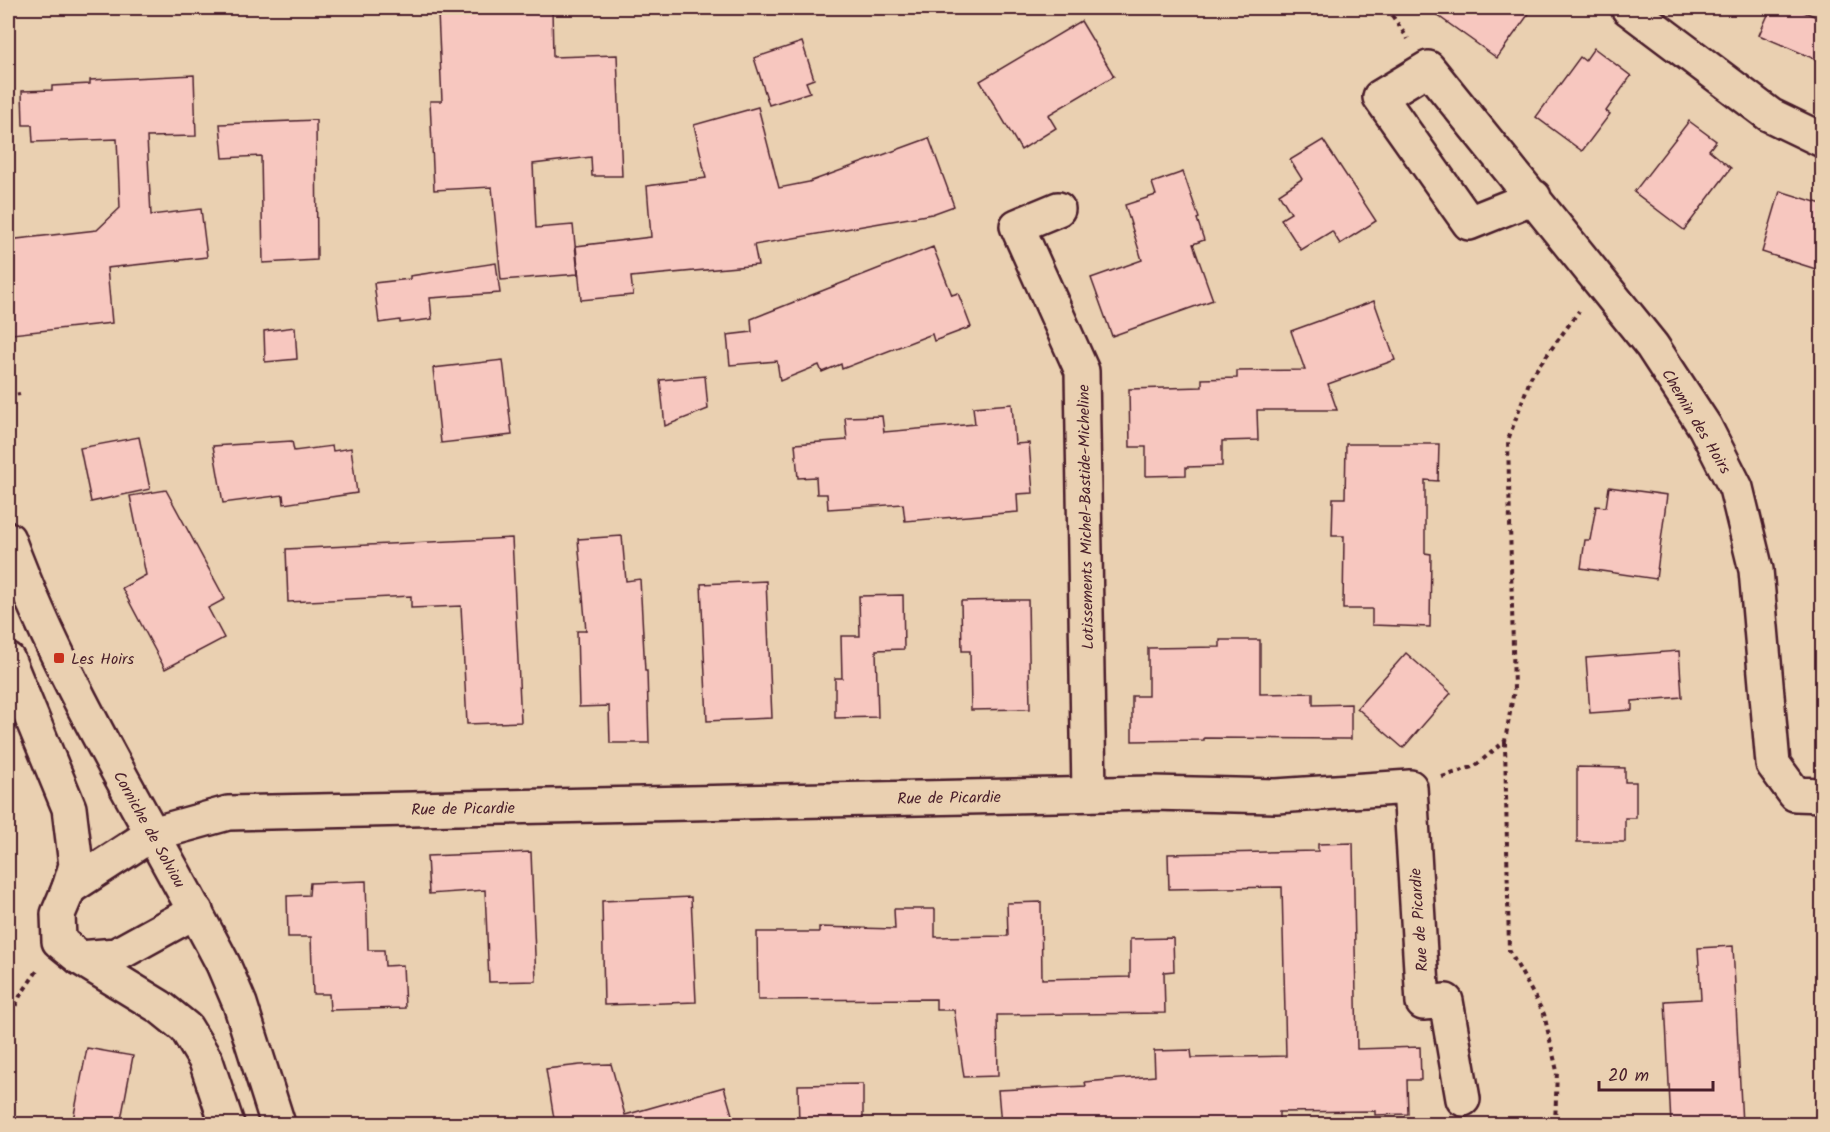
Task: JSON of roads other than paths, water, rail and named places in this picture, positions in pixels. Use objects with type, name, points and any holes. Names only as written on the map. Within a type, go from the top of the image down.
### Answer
[{"type":"street","points":[[1628,8],[1770,115],[1822,140]]},
{"type":"street","name":"Chemin des Hoirs","points":[[1534,197],[1469,223],[1380,97],[1428,68],[1534,197],[1652,346],[1705,427],[1736,488],[1756,570],[1773,764],[1795,794],[1822,795]]},
{"type":"street","name":"Lotissements Michel-Bastide-Micheline","points":[[1058,209],[1017,226],[1082,371],[1089,794]]},
{"type":"street","name":"Corniche de Solviou","points":[[8,539],[27,592],[59,658],[223,964],[240,1004],[278,1125]]},
{"type":"street","points":[[8,660],[69,808],[76,865],[58,914],[59,941],[80,958],[160,1007],[186,1028],[206,1061],[227,1125]]},
{"type":"street","name":"Rue de Picardie","points":[[69,888],[152,834],[228,813],[1089,794],[1276,796],[1410,787],[1423,1003],[1446,1001],[1463,1099]]},
{"type":"street","points":[[80,958],[116,955],[196,911]]},
{"type":"place","name":"Les Hoirs","points":[[59,658]]}]
